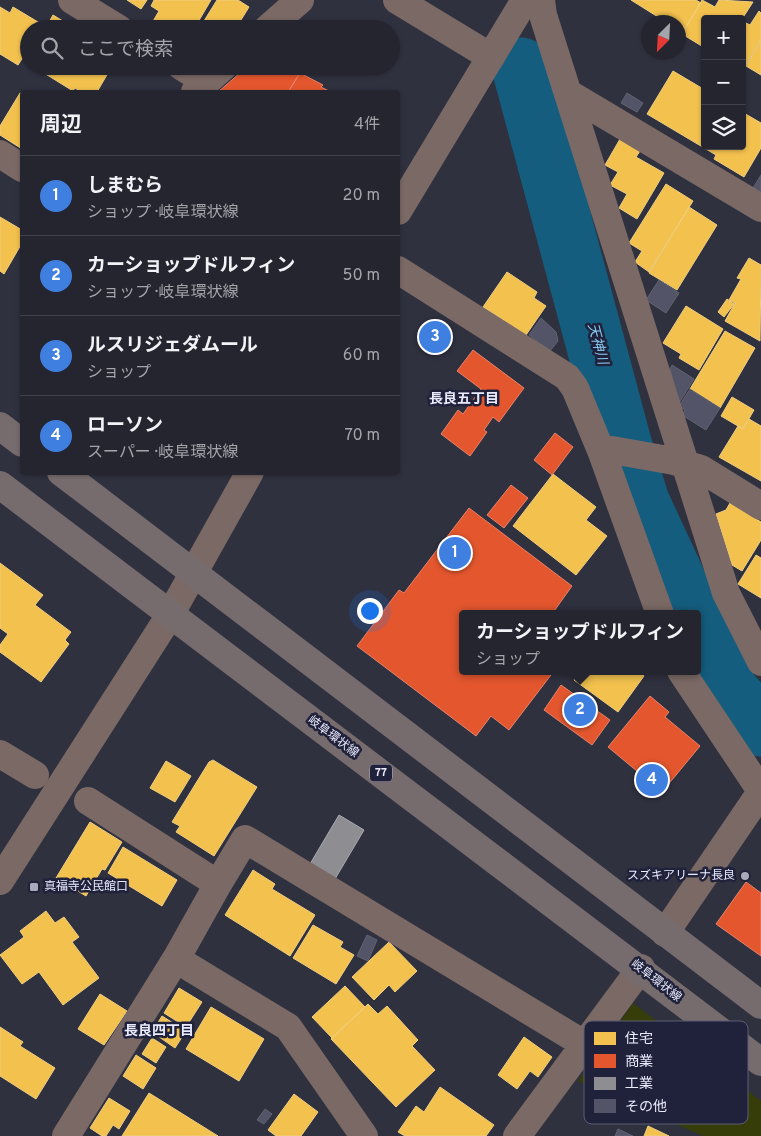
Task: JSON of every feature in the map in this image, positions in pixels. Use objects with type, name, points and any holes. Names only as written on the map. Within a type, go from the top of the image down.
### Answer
[{"type":"main road","points":[[0,426],[20,441]]},
{"type":"main road","points":[[65,475],[761,1005]]},
{"type":"main road","name":"岐阜環状線","points":[[0,485],[709,1021]]},
{"type":"main road","name":"岐阜環状線","points":[[748,1052],[761,1062]]},
{"type":"street","points":[[72,0],[104,20]]},
{"type":"street","points":[[277,20],[300,0]]},
{"type":"street","points":[[397,0],[492,55]]},
{"type":"street","points":[[400,207],[525,0]]},
{"type":"street","points":[[541,0],[543,15],[680,463],[726,593],[761,662]]},
{"type":"street","points":[[568,94],[761,208]]},
{"type":"street","points":[[0,154],[20,167]]},
{"type":"street","points":[[400,271],[567,377],[576,388],[607,451],[659,610]]},
{"type":"street","points":[[607,451],[680,463],[701,469],[761,506]]},
{"type":"street","points":[[0,881],[170,615],[248,475]]},
{"type":"street","points":[[665,933],[761,791],[684,675]]},
{"type":"street","points":[[0,754],[35,775]]},
{"type":"street","points":[[88,801],[218,884]]},
{"type":"street","points":[[66,1136],[176,959],[245,839],[584,1044],[517,1136]]},
{"type":"street","points":[[176,959],[288,1027],[364,1136]]},
{"type":"street","points":[[601,1021],[641,968]]},
{"type":"green space","points":[[633,1003],[657,1021],[620,1021]]},
{"type":"green space","points":[[584,1072],[584,1084],[578,1081]]},
{"type":"green space","points":[[748,1091],[761,1101],[761,1136],[703,1136],[676,1124],[748,1124]]},
{"type":"building: 住宅","points":[[127,0],[147,0],[141,9]]},
{"type":"building: 住宅","points":[[154,0],[211,0],[199,20],[154,20],[159,11],[151,6]]},
{"type":"building: 住宅","points":[[217,0],[238,0],[249,7],[241,20],[205,20]]},
{"type":"building: 住宅","points":[[631,0],[696,0],[701,3],[686,27],[686,15],[655,15]]},
{"type":"building: 住宅","points":[[702,0],[715,7],[719,0],[753,2],[745,15],[701,15],[701,46],[686,36],[686,27]]},
{"type":"building: 住宅","points":[[0,7],[10,13],[13,7],[35,20],[20,20],[20,62],[18,65],[0,54]]},
{"type":"building: 住宅","points":[[759,11],[761,13],[761,39],[746,64],[746,23],[750,25]]},
{"type":"building: 住宅","points":[[53,15],[61,20],[50,20]]},
{"type":"building: 住宅","points":[[761,40],[761,75],[746,66]]},
{"type":"building: 住宅","points":[[673,71],[701,88],[701,146],[647,114]]},
{"type":"building: 住宅","points":[[47,75],[107,75],[98,90],[78,90],[75,88],[71,90]]},
{"type":"building: 住宅","points":[[20,93],[20,148],[0,135],[0,126]]},
{"type":"building: 住宅","points":[[746,114],[761,123],[761,148],[744,177],[714,159],[716,155],[708,150],[746,150]]},
{"type":"building: 住宅","points":[[620,139],[640,151],[636,157],[664,173],[637,219],[619,208],[627,194],[610,185],[618,172],[605,165]]},
{"type":"building: 住宅","points":[[666,184],[693,201],[649,272],[635,262],[642,251],[629,243]]},
{"type":"building: 住宅","points":[[689,207],[717,225],[677,290],[649,273]]},
{"type":"building: 住宅","points":[[0,217],[20,229],[20,246],[4,274],[0,271]]},
{"type":"building: 住宅","points":[[749,258],[761,265],[760,341],[725,321],[735,303],[729,300],[741,279],[737,278]]},
{"type":"building: 住宅","points":[[507,272],[537,292],[534,298],[546,306],[526,335],[483,307]]},
{"type":"building: 住宅","points":[[727,299],[734,304],[724,317],[718,312]]},
{"type":"building: 住宅","points":[[686,306],[723,329],[699,370],[679,358],[681,354],[663,343]]},
{"type":"building: 住宅","points":[[725,331],[755,348],[720,408],[690,389]]},
{"type":"building: 住宅","points":[[732,397],[754,410],[743,429],[721,416]]},
{"type":"building: 住宅","points":[[749,419],[761,426],[761,481],[719,457],[738,426],[743,429]]},
{"type":"building: 住宅","points":[[553,474],[596,507],[586,520],[607,536],[576,575],[513,526]]},
{"type":"building: 住宅","points":[[730,503],[761,522],[761,540],[742,571],[732,565],[716,514],[726,510]]},
{"type":"building: 住宅","points":[[756,555],[761,558],[761,598],[738,584]]},
{"type":"building: 住宅","points":[[0,563],[43,595],[35,605],[71,632],[65,640],[69,644],[41,682],[0,652],[0,645],[8,634],[0,628]]},
{"type":"building: 住宅","points":[[578,675],[644,676],[618,712],[574,680]]},
{"type":"building: 住宅","points":[[213,760],[257,787],[214,856],[176,832],[180,826],[172,822],[209,762]]},
{"type":"building: 住宅","points":[[166,761],[191,776],[175,802],[150,788]]},
{"type":"building: 住宅","points":[[90,822],[122,842],[105,870],[102,869],[86,896],[56,878]]},
{"type":"building: 住宅","points":[[123,847],[177,880],[162,906],[108,873]]},
{"type":"building: 住宅","points":[[253,870],[275,884],[272,889],[315,915],[290,956],[225,915]]},
{"type":"building: 住宅","points":[[46,911],[55,923],[64,917],[79,937],[72,942],[99,978],[63,1005],[39,972],[22,984],[0,955],[24,937],[20,931]]},
{"type":"building: 住宅","points":[[313,925],[343,942],[340,947],[354,955],[336,984],[293,958]]},
{"type":"building: 住宅","points":[[389,942],[417,971],[395,992],[389,985],[374,1000],[352,977]]},
{"type":"building: 住宅","points":[[345,986],[365,1007],[332,1038],[312,1017]]},
{"type":"building: 住宅","points":[[179,988],[202,1002],[186,1027],[164,1013]]},
{"type":"building: 住宅","points":[[100,994],[127,1011],[104,1045],[78,1029]]},
{"type":"building: 住宅","points":[[368,1004],[378,1014],[387,1006],[418,1040],[412,1046],[435,1070],[396,1107],[331,1039]]},
{"type":"building: 住宅","points":[[211,1007],[264,1039],[239,1081],[186,1049]]},
{"type":"building: 住宅","points":[[162,1016],[186,1031],[175,1048],[152,1032]]},
{"type":"building: 住宅","points":[[0,1027],[23,1042],[20,1046],[55,1068],[36,1099],[0,1076]]},
{"type":"building: 住宅","points":[[524,1037],[552,1057],[538,1077],[530,1071],[517,1089],[498,1075]]},
{"type":"building: 住宅","points":[[152,1038],[166,1047],[156,1063],[142,1054]]},
{"type":"building: 住宅","points":[[136,1055],[156,1068],[143,1089],[123,1076]]},
{"type":"building: 住宅","points":[[440,1087],[494,1125],[486,1136],[405,1136],[398,1132],[416,1106],[424,1112]]},
{"type":"building: 住宅","points":[[149,1093],[218,1136],[122,1136]]},
{"type":"building: 住宅","points":[[294,1094],[318,1112],[301,1136],[276,1136],[268,1130]]},
{"type":"building: 住宅","points":[[109,1098],[130,1111],[119,1129],[113,1125],[106,1136],[102,1136],[90,1128]]},
{"type":"building: 住宅","points":[[648,1126],[669,1136],[644,1136]]},
{"type":"building: 商業","points":[[238,75],[299,75],[289,90],[220,90]]},
{"type":"building: 商業","points":[[299,75],[304,75],[323,85],[321,87],[327,90],[289,90]]},
{"type":"building: 商業","points":[[473,350],[524,388],[499,422],[493,417],[484,430],[487,432],[470,456],[441,434],[458,410],[463,414],[481,389],[457,371]]},
{"type":"building: 商業","points":[[555,433],[573,447],[552,475],[534,460]]},
{"type":"building: 商業","points":[[511,485],[528,498],[504,528],[487,515]]},
{"type":"building: 商業","points":[[469,508],[572,586],[555,610],[459,610],[459,675],[551,675],[509,730],[491,716],[476,736],[357,646],[399,590],[404,593]]},
{"type":"building: 商業","points":[[561,685],[610,720],[592,745],[544,710]]},
{"type":"building: 商業","points":[[650,696],[669,712],[665,717],[700,746],[662,792],[608,747]]},
{"type":"building: 商業","points":[[746,882],[761,893],[761,956],[716,924]]},
{"type":"building: 工業","points":[[339,815],[364,830],[335,879],[310,864]]},
{"type":"building: その他","points":[[627,93],[643,103],[637,112],[621,103]]},
{"type":"building: その他","points":[[761,175],[761,193],[753,188]]},
{"type":"building: その他","points":[[659,280],[679,293],[666,313],[646,300]]},
{"type":"building: その他","points":[[541,318],[556,332],[558,341],[550,351],[529,335]]},
{"type":"building: その他","points":[[672,365],[694,379],[679,403],[670,369]]},
{"type":"building: その他","points":[[690,389],[720,408],[706,430],[682,415],[685,410],[679,406]]},
{"type":"building: その他","points":[[367,935],[377,940],[368,961],[357,956]]},
{"type":"building: その他","points":[[265,1109],[272,1114],[264,1124],[257,1120]]},
{"type":"building: その他","points":[[618,1129],[633,1136],[615,1136]]},
{"type":"waterway","name":"天神川","points":[[521,67],[622,443],[640,502],[690,610]]},
{"type":"waterway","name":"天神川","points":[[701,631],[729,691],[761,727]]},
{"type":"place","name":"ルスリジェダムール","points":[[435,337]]},
{"type":"place","name":"しまむら","points":[[455,553]]},
{"type":"place","name":"カーショップドルフィン","points":[[580,710]]},
{"type":"place","name":"ローソン","points":[[652,780]]},
{"type":"place","name":"スズキアリーナ長良","points":[[745,876]]},
{"type":"place","name":"真福寺公民館口","points":[[34,887]]},
{"type":"district","name":"長良五丁目","points":[[464,399]]},
{"type":"district","name":"長良四丁目","points":[[159,1031]]}]
